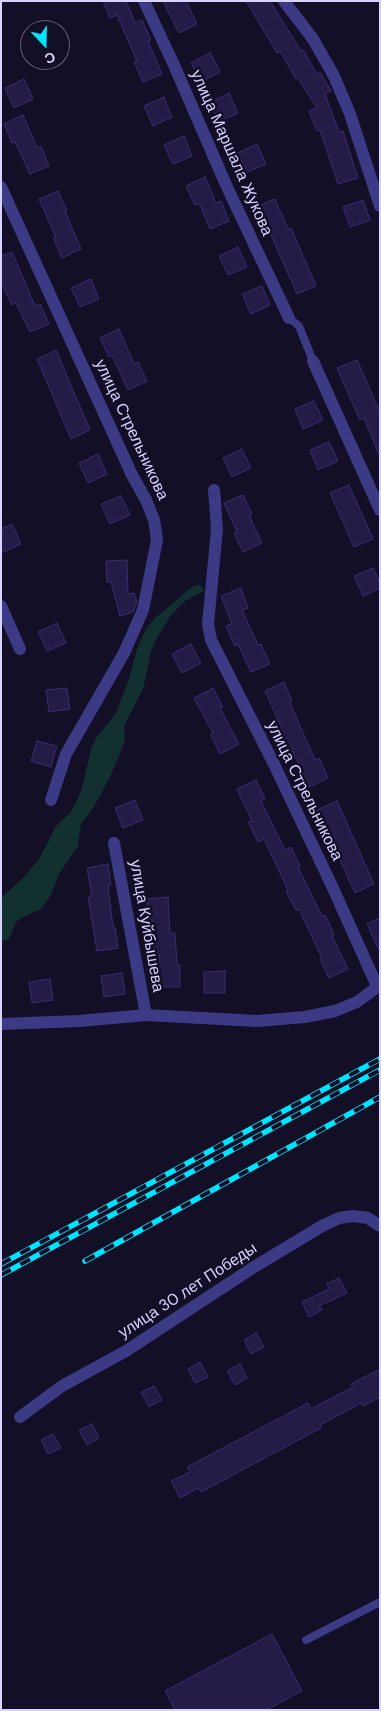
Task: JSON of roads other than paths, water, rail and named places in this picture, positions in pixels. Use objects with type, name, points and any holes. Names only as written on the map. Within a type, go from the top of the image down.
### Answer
[{"type":"street","name":"улица Маршала Жукова","points":[[144,1],[227,187],[289,318]]},
{"type":"street","points":[[284,1],[313,39],[334,76],[350,114],[380,206]]},
{"type":"street","name":"улица Стрельникова","points":[[1,188],[132,475],[146,500],[154,520],[156,540],[143,610],[124,653],[66,754],[50,800]]},
{"type":"street","points":[[313,361],[380,510]]},
{"type":"street","name":"улица Стрельникова","points":[[214,490],[218,529],[208,624],[211,640],[276,769],[378,985]]},
{"type":"street","points":[[1,606],[20,649]]},
{"type":"street","name":"улица Куйбышева","points":[[114,843],[146,1015]]},
{"type":"street","points":[[1,1024],[79,1021],[146,1015],[257,1021],[305,1017],[335,1011],[357,1002],[378,985]]},
{"type":"street","name":"улица 30 лет Победы","points":[[20,1417],[62,1386],[126,1351],[254,1267],[322,1226],[339,1218],[353,1216],[368,1218],[380,1226]]},
{"type":"lane","points":[[289,318],[299,326],[313,361]]},
{"type":"lane","points":[[306,1640],[380,1602]]},
{"type":"railway","points":[[1,1264],[380,1059]]},
{"type":"railway","points":[[1,1275],[380,1070]]},
{"type":"railway","points":[[85,1261],[380,1097]]}]
